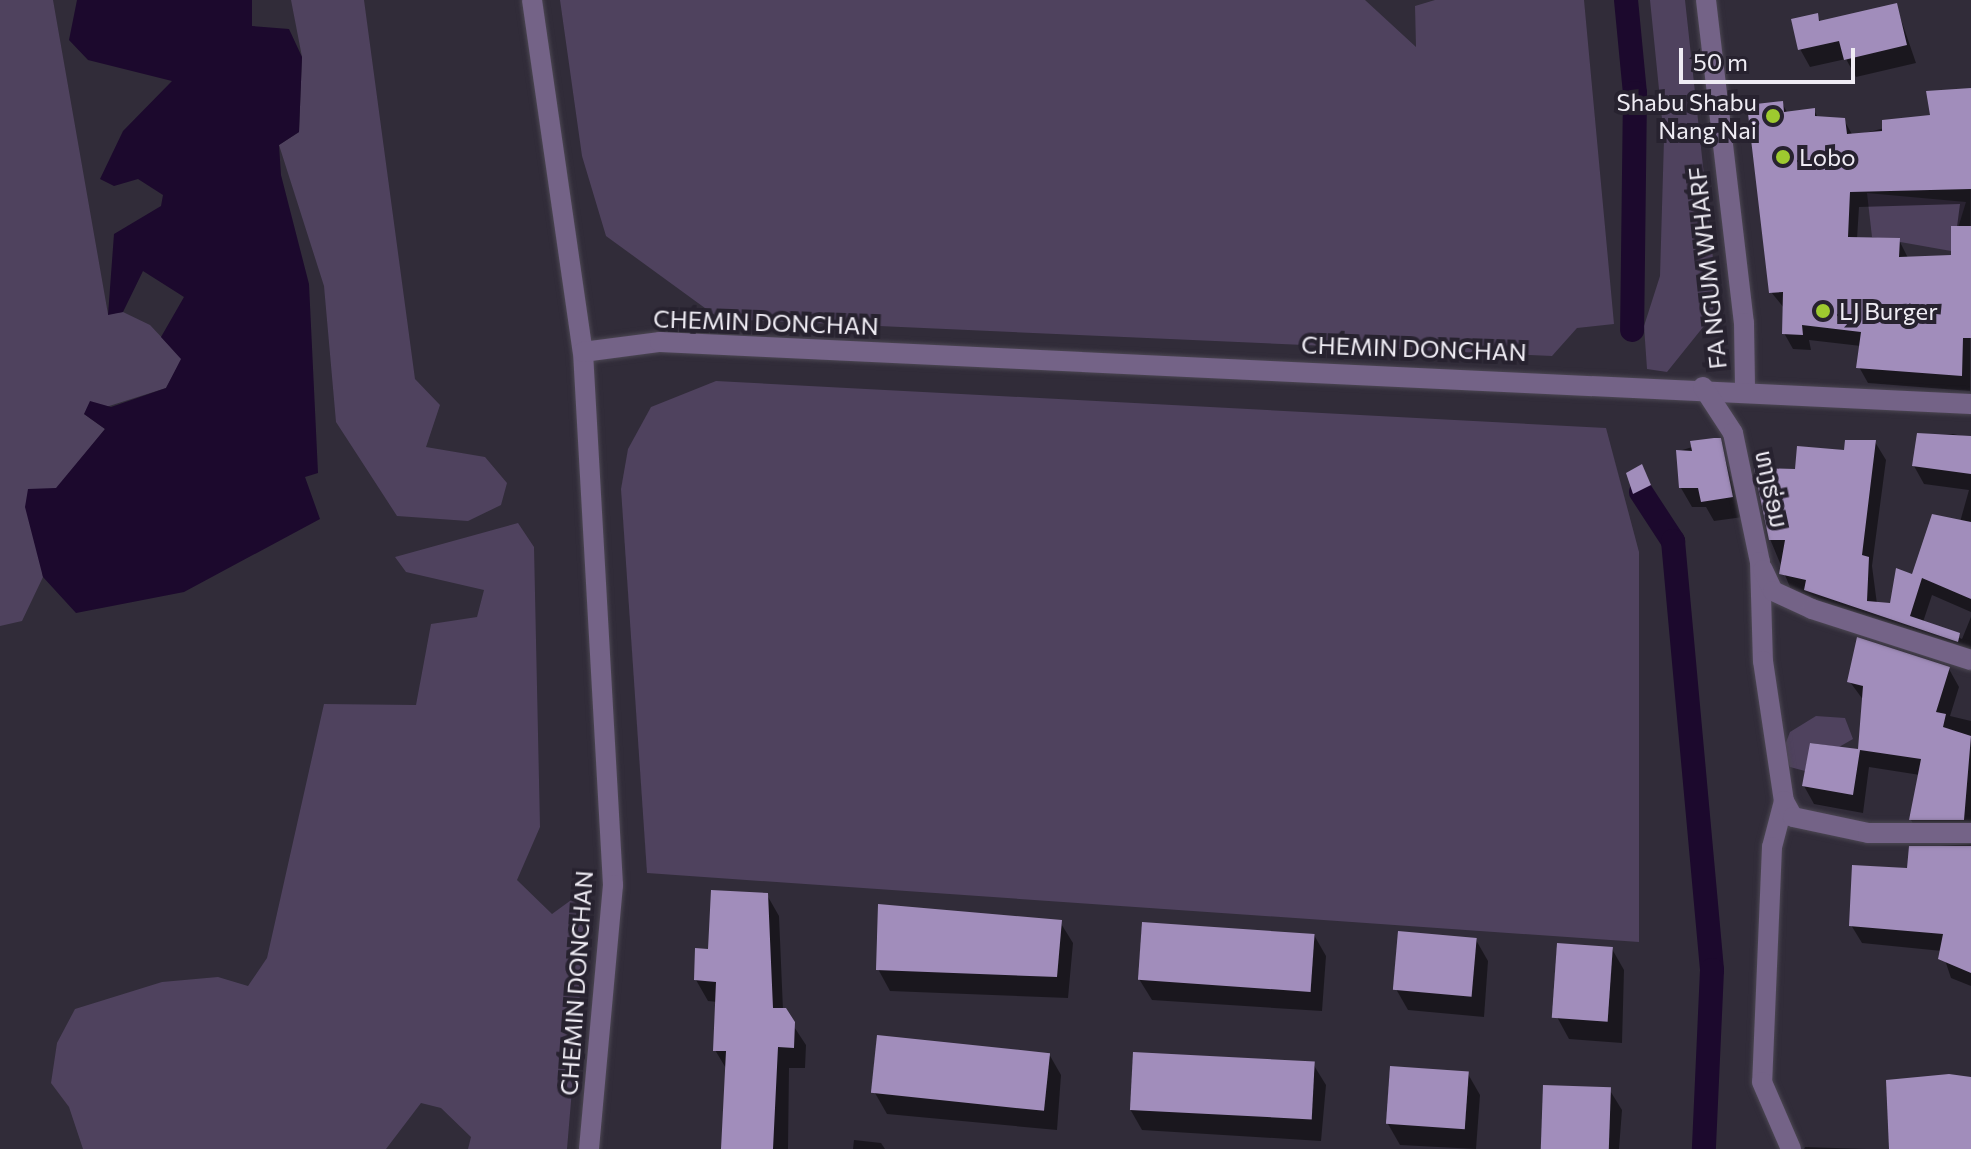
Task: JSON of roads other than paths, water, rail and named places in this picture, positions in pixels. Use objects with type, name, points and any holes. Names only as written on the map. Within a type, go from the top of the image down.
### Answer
[{"type":"street","points":[[532,0],[583,352]]},
{"type":"street","name":"FA NGUM WHARF","points":[[1706,0],[1744,323],[1745,388]]},
{"type":"street","name":"CHEMIN DONCHAN","points":[[589,1149],[613,885],[583,352],[660,342],[1745,388],[1971,404]]},
{"type":"street","name":"ທາງຮ່ອມ","points":[[1703,387],[1733,433],[1745,470],[1760,562],[1763,661],[1784,801]]},
{"type":"street","points":[[1760,562],[1773,591],[1971,660]]},
{"type":"street","points":[[1784,801],[1793,817],[1868,833],[1971,833]]},
{"type":"street","points":[[1784,801],[1772,847],[1762,1082],[1791,1149]]},
{"type":"waterway","points":[[1626,0],[1635,93],[1632,330]]},
{"type":"waterway","points":[[1641,492],[1673,541],[1712,970],[1704,1149]]},
{"type":"place","name":"Shabu Shabu Nang Nai","points":[[1773,116]]},
{"type":"place","name":"Lobo","points":[[1783,157]]},
{"type":"place","name":"LJ Burger","points":[[1823,311]]}]
